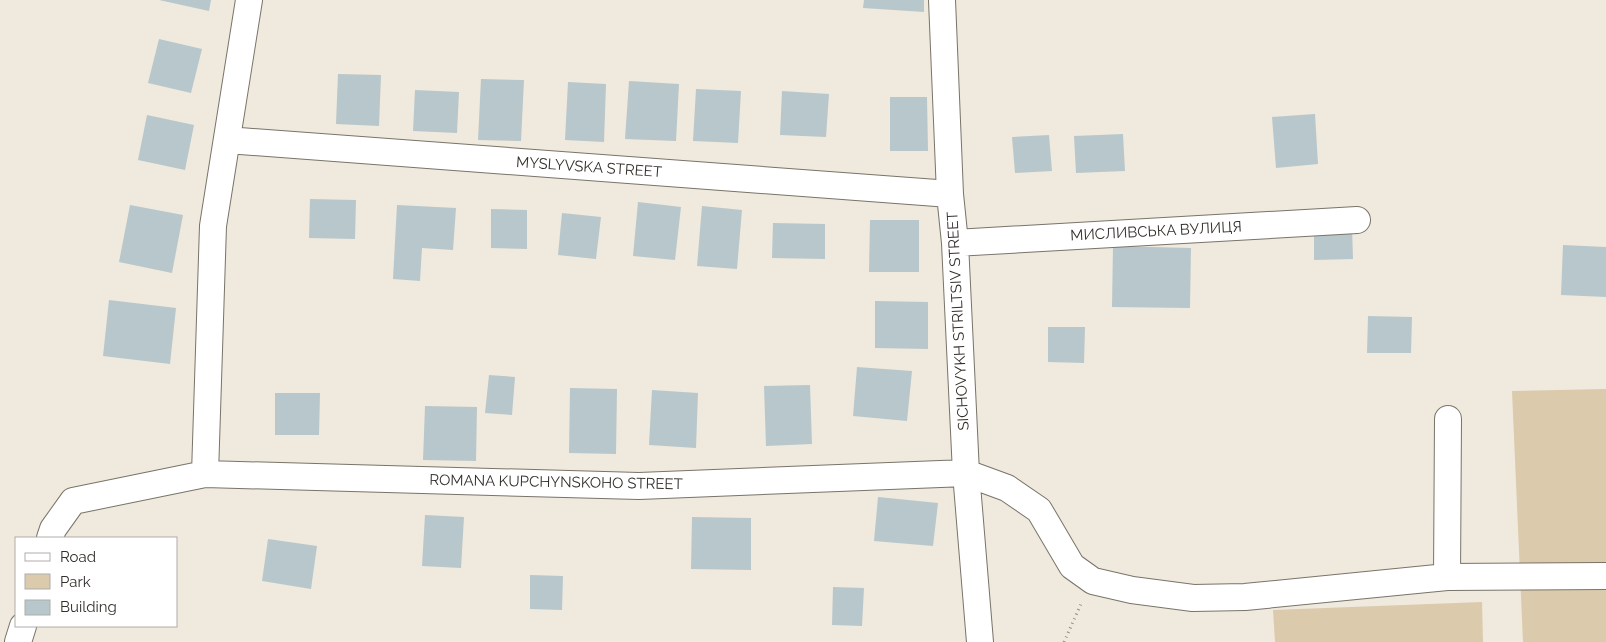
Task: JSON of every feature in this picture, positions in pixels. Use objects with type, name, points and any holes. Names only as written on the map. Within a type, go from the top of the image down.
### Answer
[{"type":"street","points":[[205,474],[213,226],[249,0]]},
{"type":"street","name":"SICHOVYKH STRILTSIV STREET","points":[[942,0],[950,194],[955,243],[966,473],[980,642]]},
{"type":"street","name":"MYSLYVSKA STREET","points":[[227,140],[950,194]]},
{"type":"street","name":"МИСЛИВСЬКА ВУЛИЦЯ","points":[[955,243],[1357,220]]},
{"type":"street","points":[[1447,576],[1448,419]]},
{"type":"street","points":[[966,473],[1007,488],[1039,510],[1072,566],[1093,581],[1132,590],[1193,598],[1245,597],[1447,576],[1606,576]]},
{"type":"street","name":"ROMANA KUPCHYNSKOHO STREET","points":[[50,537],[53,529],[73,501],[205,474],[639,486],[966,473]]},
{"type":"street","points":[[18,642],[23,627]]},
{"type":"path","points":[[1064,642],[1093,581]]},
{"type":"green space","points":[[1606,389],[1606,642],[1523,642],[1512,391]]},
{"type":"green space","points":[[1482,602],[1483,642],[1275,642],[1273,610]]},
{"type":"building","points":[[159,0],[211,0],[209,11]]},
{"type":"building","points":[[864,0],[924,0],[924,12],[863,8]]},
{"type":"building","points":[[159,39],[202,49],[191,93],[148,83]]},
{"type":"building","points":[[338,74],[381,75],[379,126],[336,124]]},
{"type":"building","points":[[481,79],[524,80],[521,141],[478,140]]},
{"type":"building","points":[[629,81],[679,84],[676,141],[625,139]]},
{"type":"building","points":[[568,82],[606,84],[604,142],[565,140]]},
{"type":"building","points":[[696,89],[741,91],[738,143],[693,141]]},
{"type":"building","points":[[415,90],[459,92],[457,133],[413,131]]},
{"type":"building","points":[[782,91],[829,94],[826,137],[780,135]]},
{"type":"building","points":[[890,97],[927,97],[928,151],[890,151]]},
{"type":"building","points":[[1315,114],[1318,164],[1276,168],[1272,117]]},
{"type":"building","points":[[147,115],[194,125],[185,170],[138,160]]},
{"type":"building","points":[[1123,134],[1125,171],[1076,173],[1074,136]]},
{"type":"building","points":[[1049,135],[1052,171],[1015,173],[1012,137]]},
{"type":"building","points":[[310,199],[356,200],[355,239],[309,238]]},
{"type":"building","points":[[638,202],[681,207],[675,260],[633,256]]},
{"type":"building","points":[[130,205],[183,215],[172,273],[119,262]]},
{"type":"building","points":[[397,205],[456,208],[453,250],[422,248],[420,281],[393,279]]},
{"type":"building","points":[[702,206],[742,210],[737,269],[697,266]]},
{"type":"building","points":[[491,209],[527,210],[527,249],[491,248]]},
{"type":"building","points":[[562,213],[601,217],[596,259],[558,255]]},
{"type":"building","points":[[870,220],[919,220],[919,272],[869,272]]},
{"type":"building","points":[[773,223],[825,224],[825,259],[772,258]]},
{"type":"building","points":[[1352,227],[1353,259],[1314,260],[1314,228]]},
{"type":"building","points":[[1563,245],[1606,247],[1606,297],[1561,295]]},
{"type":"building","points":[[1113,246],[1191,248],[1190,308],[1112,307]]},
{"type":"building","points":[[109,300],[176,308],[170,364],[103,356]]},
{"type":"building","points":[[875,301],[928,302],[928,349],[875,348]]},
{"type":"building","points":[[1368,316],[1412,317],[1411,353],[1367,353]]},
{"type":"building","points":[[1048,327],[1085,327],[1084,363],[1048,362]]},
{"type":"building","points":[[857,367],[912,371],[907,421],[853,416]]},
{"type":"building","points":[[489,375],[515,377],[512,415],[485,413]]},
{"type":"building","points":[[810,385],[812,444],[766,446],[764,386]]},
{"type":"building","points":[[570,388],[617,389],[616,454],[569,453]]},
{"type":"building","points":[[652,390],[698,393],[696,448],[649,445]]},
{"type":"building","points":[[275,393],[320,393],[319,435],[275,435]]},
{"type":"building","points":[[425,406],[477,407],[476,461],[423,460]]},
{"type":"building","points":[[878,497],[938,503],[933,546],[874,541]]},
{"type":"building","points":[[425,515],[464,517],[461,568],[422,566]]},
{"type":"building","points":[[692,517],[751,518],[751,570],[691,569]]},
{"type":"building","points":[[268,539],[317,546],[311,589],[262,581]]},
{"type":"building","points":[[530,575],[563,576],[562,610],[530,609]]},
{"type":"building","points":[[833,587],[864,588],[862,626],[832,625]]}]
